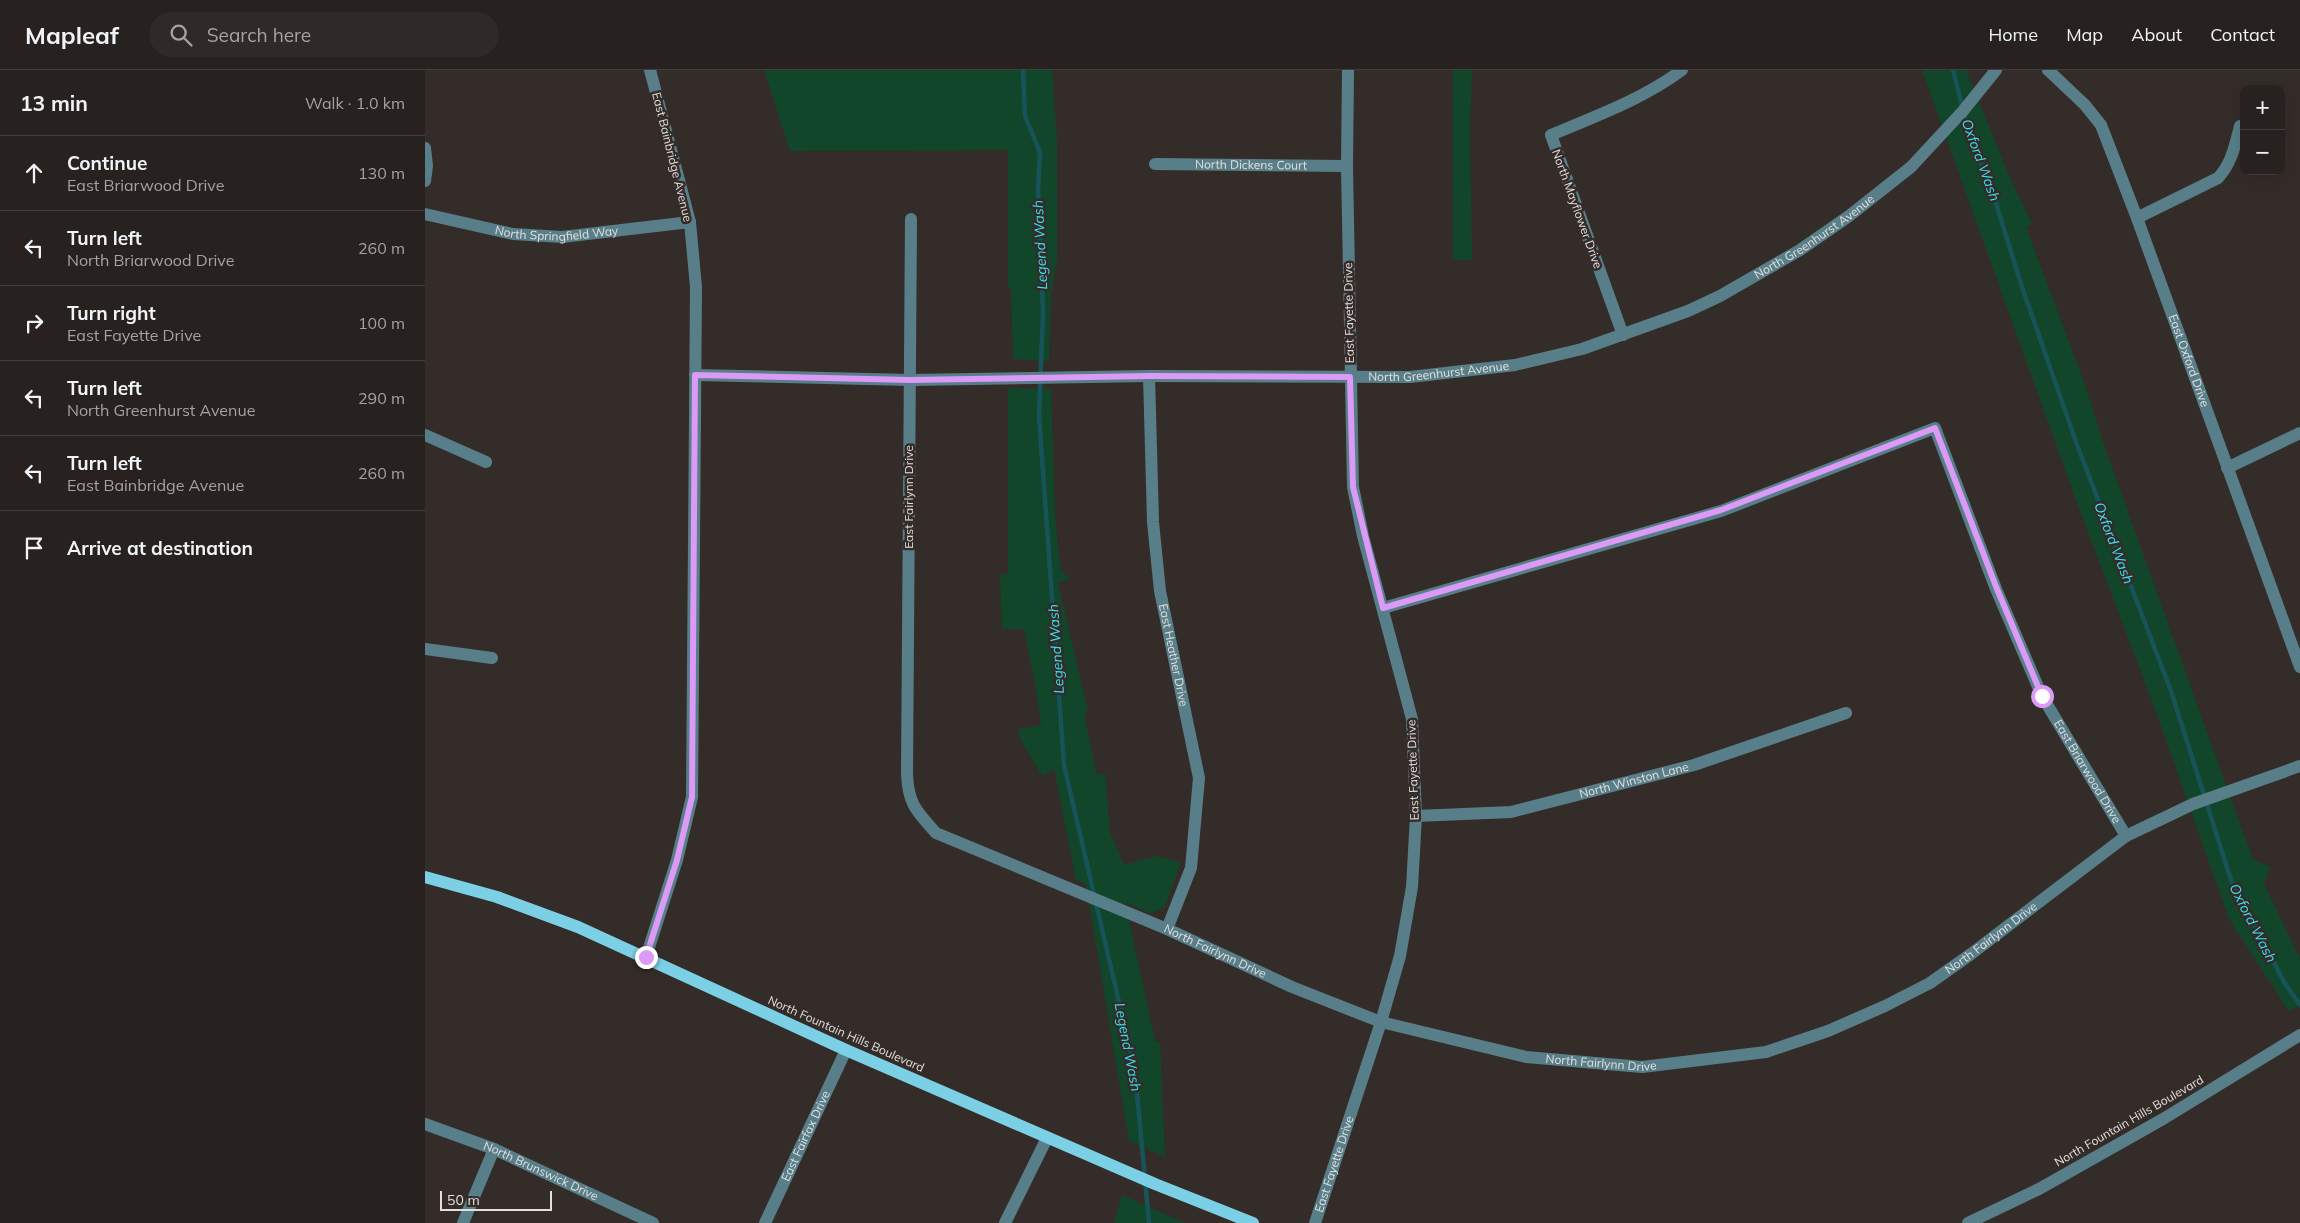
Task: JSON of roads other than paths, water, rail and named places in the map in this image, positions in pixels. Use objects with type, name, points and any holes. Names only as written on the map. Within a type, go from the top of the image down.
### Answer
[{"type":"main road","name":"North Fountain Hills Boulevard","points":[[425,877],[497,897],[578,927],[846,1050],[1047,1138],[1253,1223]]},
{"type":"street","name":"East Bainbridge Avenue","points":[[646,957],[677,860],[692,797],[696,287],[689,222],[650,70]]},
{"type":"street","name":"East Fayette Drive","points":[[1315,1223],[1381,1022],[1400,956],[1412,887],[1416,816],[1413,719],[1353,487],[1347,166],[1348,70]]},
{"type":"street","name":"North Mayflower Drive","points":[[1623,335],[1551,136],[1616,108],[1649,91],[1682,70]]},
{"type":"street","name":"North Greenhurst Avenue","points":[[695,375],[910,380],[1149,376],[1410,377],[1515,365],[1582,350],[1688,311],[1720,296],[1801,250],[1849,216],[1911,167],[1963,111],[1996,70]]},
{"type":"street","name":"East Oxford Drive","points":[[2048,70],[2085,105],[2101,125],[2137,218],[2227,468],[2298,654],[2300,667]]},
{"type":"street","points":[[2137,218],[2218,178],[2226,169],[2233,154],[2240,126]]},
{"type":"street","points":[[425,148],[427,166],[425,181]]},
{"type":"street","name":"North Dickens Court","points":[[1155,164],[1347,166]]},
{"type":"street","name":"North Springfield Way","points":[[425,214],[513,234],[563,237],[689,222]]},
{"type":"street","name":"East Fairlynn Drive","points":[[907,774],[911,219]]},
{"type":"street","name":"East Heather Drive","points":[[1149,376],[1153,522],[1161,592],[1199,778],[1191,868],[1167,929]]},
{"type":"street","name":"East Briarwood Drive","points":[[1383,608],[1721,510],[1935,428],[1997,589],[2042,696],[2127,836]]},
{"type":"street","points":[[2227,468],[2300,433]]},
{"type":"street","points":[[425,435],[486,462]]},
{"type":"street","points":[[425,649],[491,658]]},
{"type":"street","name":"North Winston Lane","points":[[1416,816],[1511,812],[1694,765],[1846,713]]},
{"type":"street","name":"North Fairlynn Drive","points":[[907,774],[908,794],[920,814],[936,833],[1167,929],[1292,987],[1381,1022],[1526,1057],[1642,1067],[1765,1052],[1828,1031],[1929,983],[1971,954],[2127,836],[2193,804],[2300,766]]},
{"type":"street","name":"North Fountain Hills Boulevard","points":[[1969,1223],[2039,1189],[2155,1124],[2300,1036]]},
{"type":"street","name":"East Fairfax Drive","points":[[765,1223],[846,1050]]},
{"type":"street","name":"North Brunswick Drive","points":[[425,1124],[494,1149],[653,1223]]},
{"type":"street","points":[[1005,1223],[1047,1138]]},
{"type":"street","points":[[463,1223],[494,1149]]},
{"type":"waterway","name":"Legend Wash","points":[[1023,70],[1025,116],[1040,152],[1038,190],[1043,312],[1039,416],[1064,765],[1135,1071],[1149,1223]]},
{"type":"waterway","name":"Oxford Wash","points":[[1953,70],[1968,130],[1994,197],[2022,287],[2076,442],[2171,691],[2231,880],[2284,982],[2300,1005]]}]
